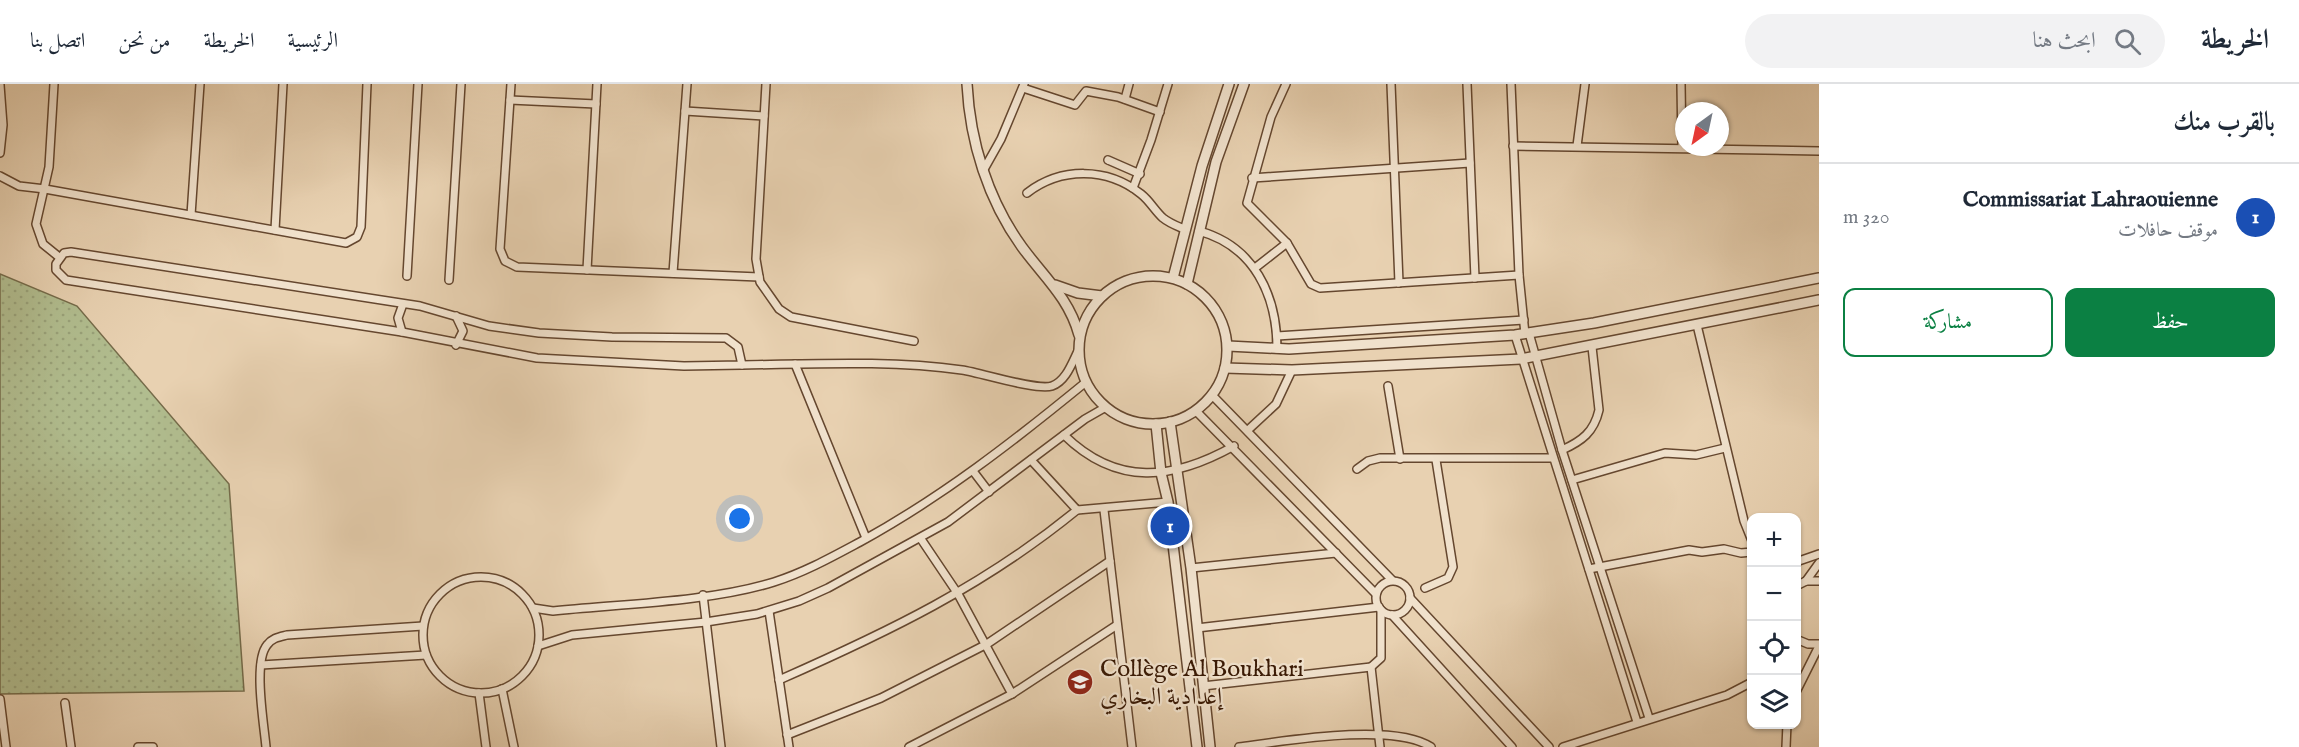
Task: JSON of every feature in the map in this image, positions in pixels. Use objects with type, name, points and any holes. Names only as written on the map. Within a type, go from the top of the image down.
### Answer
[{"type":"street","points":[[54,84],[50,167],[38,212],[37,231],[43,244],[58,257]]},
{"type":"street","points":[[191,215],[200,84]]},
{"type":"street","points":[[275,230],[283,84]]},
{"type":"street","points":[[0,176],[19,186],[342,243],[350,242],[359,234],[367,84]]},
{"type":"street","points":[[407,276],[418,84]]},
{"type":"street","points":[[449,280],[461,84]]},
{"type":"street","points":[[511,84],[500,249],[503,257],[517,267],[759,277]]},
{"type":"street","points":[[587,270],[597,84]]},
{"type":"street","points":[[673,273],[687,84]]},
{"type":"street","points":[[766,84],[756,259],[759,277],[774,303],[790,317],[914,341]]},
{"type":"street","points":[[967,84],[970,117],[983,171],[1010,229],[1032,260],[1055,285],[1076,322],[1079,337],[1078,351],[1086,382],[1106,407],[1124,418],[1156,424],[1170,422],[1196,411],[1212,395],[1226,368],[1228,346],[1220,316],[1211,303],[1187,284],[1173,278],[1153,276],[1133,278],[1102,296],[1087,315],[1079,337]]},
{"type":"street","points":[[1125,99],[1129,84]]},
{"type":"street","points":[[1133,188],[1140,174],[1168,84]]},
{"type":"street","points":[[1173,278],[1184,229],[1229,84]]},
{"type":"street","points":[[1187,284],[1219,152],[1244,84]]},
{"type":"street","points":[[1286,84],[1271,117],[1252,178],[1247,203],[1287,243],[1308,280],[1315,286],[1520,275]]},
{"type":"street","points":[[1391,84],[1399,283]]},
{"type":"street","points":[[1467,84],[1475,278]]},
{"type":"street","points":[[1511,84],[1520,275],[1527,334],[1649,718]]},
{"type":"street","points":[[1577,146],[1585,84]]},
{"type":"street","points":[[1681,84],[1681,102]]},
{"type":"street","points":[[0,85],[3,125],[0,153]]},
{"type":"street","points":[[983,171],[1001,139],[1023,86],[1076,105],[1086,91],[1125,99],[1160,112]]},
{"type":"street","points":[[510,100],[596,104]]},
{"type":"street","points":[[686,111],[764,116]]},
{"type":"street","points":[[1513,146],[1675,148]]},
{"type":"street","points":[[1729,149],[1819,151]]},
{"type":"street","points":[[1107,160],[1140,174]]},
{"type":"street","points":[[1252,178],[1470,163]]},
{"type":"street","points":[[1027,193],[1041,182],[1078,173],[1116,179],[1133,188],[1164,219],[1184,229]]},
{"type":"street","points":[[1200,231],[1227,242],[1255,268],[1274,307],[1277,349]]},
{"type":"street","points":[[1255,268],[1287,243]]},
{"type":"street","points":[[58,257],[71,252],[403,304],[489,326],[539,333],[612,337],[726,338],[738,347],[742,365]]},
{"type":"street","points":[[58,257],[56,270],[66,280],[402,332],[456,345],[537,358],[610,364],[883,364],[952,369],[1044,388],[1060,381],[1078,351]]},
{"type":"street","points":[[1228,346],[1277,349],[1527,334],[1594,323],[1819,278]]},
{"type":"street","points":[[1055,285],[1078,293],[1102,296]]},
{"type":"street","points":[[1226,368],[1293,370],[1535,358],[1819,300]]},
{"type":"street","points":[[402,332],[398,318],[403,304]]},
{"type":"street","points":[[456,316],[463,331],[456,345]]},
{"type":"street","points":[[1277,336],[1524,320]]},
{"type":"street","points":[[1696,325],[1725,448],[1747,528]]},
{"type":"street","points":[[1515,335],[1637,722]]},
{"type":"street","points":[[1562,450],[1587,435],[1598,418],[1592,346]]},
{"type":"street","points":[[795,364],[866,538]]},
{"type":"street","points":[[1248,430],[1276,404],[1293,370]]},
{"type":"street","points":[[533,608],[553,611],[703,595],[750,588],[793,575],[928,504],[1086,382]]},
{"type":"street","points":[[1388,386],[1400,459]]},
{"type":"street","points":[[1212,395],[1392,580],[1405,585],[1410,598],[1549,747]]},
{"type":"street","points":[[538,646],[572,635],[706,622],[769,611],[828,588],[921,539],[1106,407]]},
{"type":"street","points":[[1196,411],[1234,446],[1376,594],[1380,609],[1381,658],[1371,667],[1203,686]]},
{"type":"street","points":[[1170,422],[1191,568],[1210,747]]},
{"type":"street","points":[[1156,424],[1161,473],[1168,502],[1197,747]]},
{"type":"street","points":[[1064,435],[1080,451],[1099,462],[1119,469],[1161,473],[1204,462],[1234,446]]},
{"type":"street","points":[[1572,480],[1665,453],[1696,456],[1725,448]]},
{"type":"street","points":[[1357,469],[1374,459],[1552,458]]},
{"type":"street","points":[[1031,460],[1077,510]]},
{"type":"street","points":[[1425,588],[1448,578],[1453,567],[1436,460]]},
{"type":"street","points":[[973,471],[989,492]]},
{"type":"street","points":[[779,680],[899,627],[958,594],[1037,543],[1077,510],[1104,510],[1168,502]]},
{"type":"street","points":[[1104,510],[1132,747]]},
{"type":"street","points":[[921,539],[958,594],[1012,694]]},
{"type":"street","points":[[1588,568],[1689,550],[1702,552],[1724,549],[1747,552]]},
{"type":"street","points":[[1191,568],[1336,553]]},
{"type":"street","points":[[1801,561],[1819,554]]},
{"type":"street","points":[[787,735],[881,698],[987,644],[1110,561]]},
{"type":"street","points":[[1801,584],[1806,581],[1819,563]]},
{"type":"street","points":[[478,576],[497,579],[515,588],[533,608],[539,633],[538,646],[525,672],[502,689],[479,693],[462,690],[447,682],[434,670],[426,654],[423,627],[429,607],[441,591],[458,581],[478,576]]},
{"type":"street","points":[[1376,594],[1385,582],[1392,580]]},
{"type":"street","points":[[1806,581],[1819,581]]},
{"type":"street","points":[[703,595],[721,747]]},
{"type":"street","points":[[1392,615],[1405,610],[1410,598]]},
{"type":"street","points":[[1197,628],[1380,609],[1392,615],[1512,747]]},
{"type":"street","points":[[769,611],[789,747]]},
{"type":"street","points":[[909,747],[1012,694],[1117,625]]},
{"type":"street","points":[[266,747],[261,658],[268,644],[280,637],[423,627]]},
{"type":"street","points":[[1801,641],[1819,645],[1801,684]]},
{"type":"street","points":[[261,666],[426,654]]},
{"type":"street","points":[[1371,667],[1380,747]]},
{"type":"street","points":[[1563,747],[1727,695],[1747,685]]},
{"type":"street","points":[[502,689],[514,747]]},
{"type":"street","points":[[479,693],[486,747]]},
{"type":"street","points":[[0,699],[6,747]]},
{"type":"street","points":[[65,703],[71,747]]},
{"type":"street","points":[[1786,747],[1787,729]]},
{"type":"street","points":[[1239,747],[1378,734],[1410,737],[1431,747]]},
{"type":"street","points":[[138,747],[153,747]]},
{"type":"green space","points":[[0,274],[77,306],[229,484],[244,691],[0,694]]},
{"type":"place","name":"Commissariat Lahraouienne","points":[[1170,526]]},
{"type":"place","name":"Collège Al Boukhari إعدادية البخاري","points":[[1080,682]]}]
